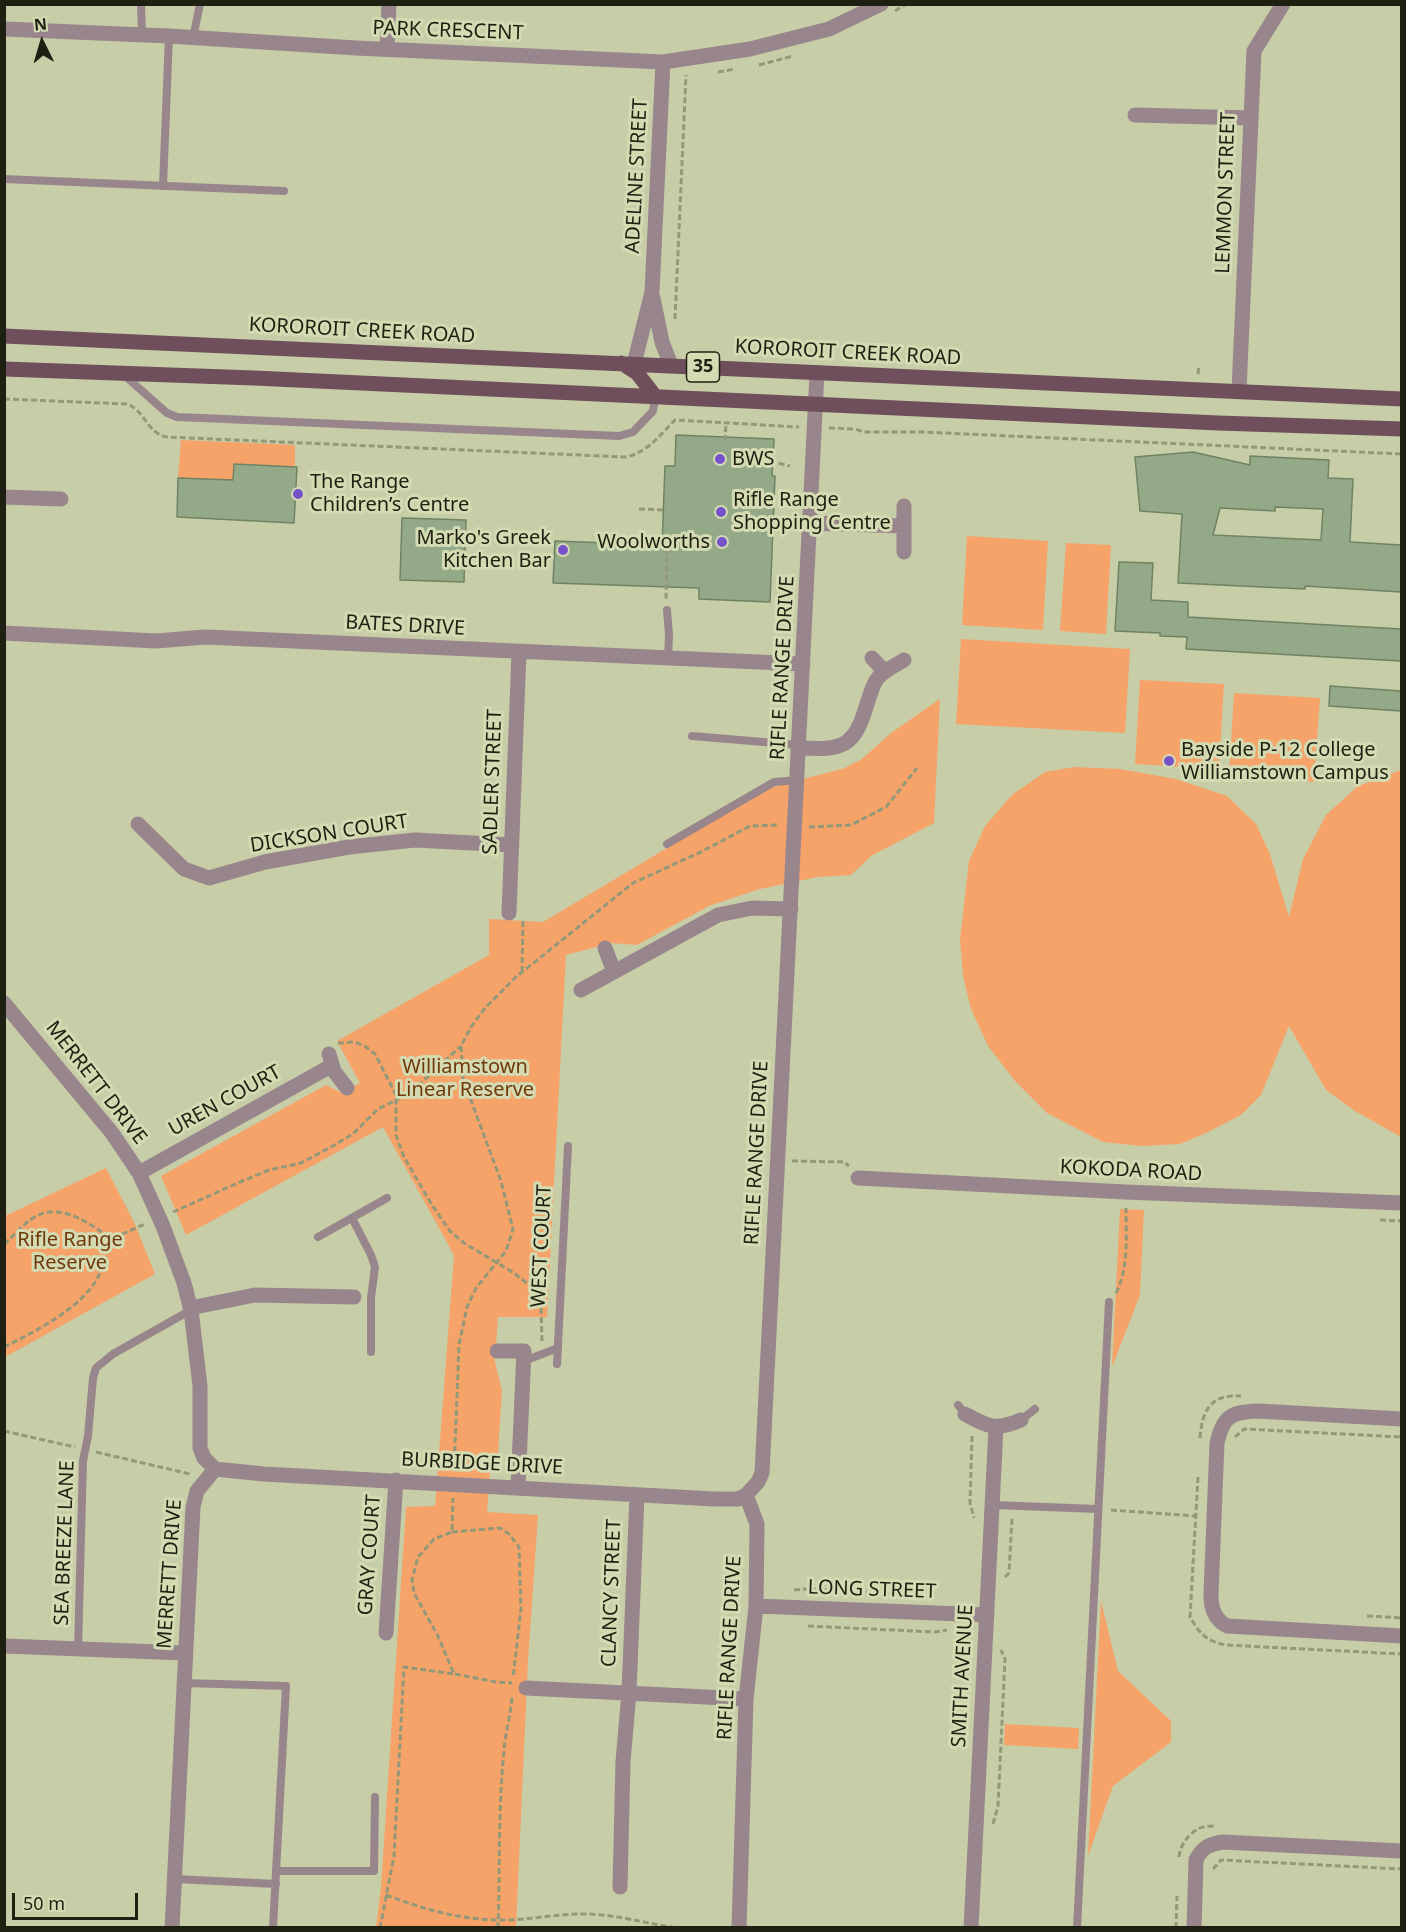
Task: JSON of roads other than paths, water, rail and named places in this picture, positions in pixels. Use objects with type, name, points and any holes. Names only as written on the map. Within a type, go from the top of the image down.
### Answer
[{"type":"main road","name":"KOROROIT CREEK ROAD","points":[[4,336],[1401,399]]},
{"type":"main road","points":[[627,364],[655,396]]},
{"type":"main road","name":"35","points":[[4,369],[1401,429]]},
{"type":"street","points":[[387,49],[389,4]]},
{"type":"street","name":"PARK CRESCENT","points":[[4,29],[387,49],[663,69],[829,29],[881,4]]},
{"type":"street","name":"LEMMON STREET","points":[[1239,391],[1254,51],[1283,4]]},
{"type":"street","name":"ADELINE STREET","points":[[663,69],[652,292],[662,342],[671,365]]},
{"type":"street","points":[[1135,115],[1250,118]]},
{"type":"street","name":"ADELINE STREET","points":[[627,364],[652,292]]},
{"type":"street","name":"RIFLE RANGE DRIVE","points":[[739,1928],[746,1699],[756,1606],[757,1524],[746,1495],[758,1482],[762,1473],[817,373]]},
{"type":"street","points":[[4,497],[61,499]]},
{"type":"street","points":[[904,506],[904,552]]},
{"type":"street","points":[[811,523],[904,526]]},
{"type":"street","name":"BATES DRIVE","points":[[4,633],[156,641],[205,637],[803,664]]},
{"type":"street","name":"SADLER STREET","points":[[516,915],[512,845],[519,652]]},
{"type":"street","points":[[872,658],[885,672]]},
{"type":"street","points":[[799,746],[832,748],[854,737],[874,685],[885,672],[904,660]]},
{"type":"street","name":"DICKSON COURT","points":[[138,824],[184,869],[209,878],[265,862],[349,847],[415,840],[512,845]]},
{"type":"street","points":[[581,990],[718,915],[746,908],[791,909]]},
{"type":"street","points":[[605,948],[614,972]]},
{"type":"street","name":"MERRETT DRIVE","points":[[4,1004],[112,1133],[138,1173],[160,1218],[181,1273],[190,1309],[200,1386],[200,1448],[204,1458],[215,1470],[197,1491],[193,1507],[172,1928]]},
{"type":"street","name":"UREN COURT","points":[[138,1173],[330,1060],[347,1088]]},
{"type":"street","name":"KOKODA ROAD","points":[[858,1178],[1401,1203]]},
{"type":"street","points":[[190,1309],[255,1295],[354,1297]]},
{"type":"street","points":[[498,1351],[524,1352],[518,1487]]},
{"type":"street","points":[[1401,1419],[1258,1411],[1242,1412],[1231,1416],[1221,1425],[1217,1443],[1211,1594],[1211,1607],[1219,1621],[1227,1626],[1401,1636]]},
{"type":"street","points":[[964,1412],[981,1423],[996,1427],[1021,1420]]},
{"type":"street","name":"SMITH AVENUE","points":[[971,1928],[996,1427]]},
{"type":"street","name":"BURBIDGE DRIVE","points":[[215,1470],[714,1499],[738,1499],[746,1495]]},
{"type":"street","name":"GRAY COURT","points":[[386,1633],[396,1480]]},
{"type":"street","name":"CLANCY STREET","points":[[620,1887],[623,1762],[629,1692],[637,1495]]},
{"type":"street","name":"LONG STREET","points":[[756,1606],[987,1615]]},
{"type":"street","points":[[4,1646],[185,1653]]},
{"type":"street","points":[[519,1685],[746,1699]]},
{"type":"street","points":[[1194,1928],[1196,1860],[1201,1850],[1212,1843],[1401,1851]]},
{"type":"lane","points":[[141,4],[142,35]]},
{"type":"lane","points":[[193,38],[200,4]]},
{"type":"lane","points":[[163,186],[169,36]]},
{"type":"lane","points":[[4,178],[284,191]]},
{"type":"lane","points":[[122,373],[167,413],[177,417],[547,434],[626,436],[633,432],[653,411],[655,396]]},
{"type":"lane","points":[[667,610],[668,658]]},
{"type":"lane","points":[[692,736],[799,746]]},
{"type":"lane","points":[[667,844],[774,782],[798,780]]},
{"type":"lane","name":"WEST COURT","points":[[557,1364],[568,1146]]},
{"type":"lane","points":[[318,1237],[387,1198]]},
{"type":"lane","points":[[352,1218],[374,1263],[371,1298],[371,1352]]},
{"type":"lane","points":[[354,1297],[371,1298]]},
{"type":"lane","points":[[1077,1928],[1109,1302]]},
{"type":"lane","name":"SEA BREEZE LANE","points":[[78,1649],[83,1458],[88,1436],[93,1378],[96,1368],[113,1354],[190,1309]]},
{"type":"lane","points":[[524,1360],[558,1348]]},
{"type":"lane","points":[[1021,1420],[1035,1409]]},
{"type":"lane","points":[[993,1505],[1098,1509]]},
{"type":"lane","points":[[184,1683],[286,1686],[273,1928]]},
{"type":"lane","points":[[276,1870],[374,1871],[375,1797]]},
{"type":"lane","points":[[175,1880],[276,1884]]},
{"type":"place","name":"BWS","points":[[720,459]]},
{"type":"place","name":"The Range Children’s Centre","points":[[298,494]]},
{"type":"place","name":"Rifle Range Shopping Centre","points":[[721,512]]},
{"type":"place","name":"Woolworths","points":[[722,542]]},
{"type":"place","name":"Marko's Greek Kitchen Bar","points":[[563,550]]},
{"type":"place","name":"Bayside P-12 College Williamstown Campus","points":[[1169,761]]},
{"type":"park label","name":"Williamstown Linear Reserve","points":[[465,1078]]},
{"type":"park label","name":"Rifle Range Reserve","points":[[70,1252]]}]
